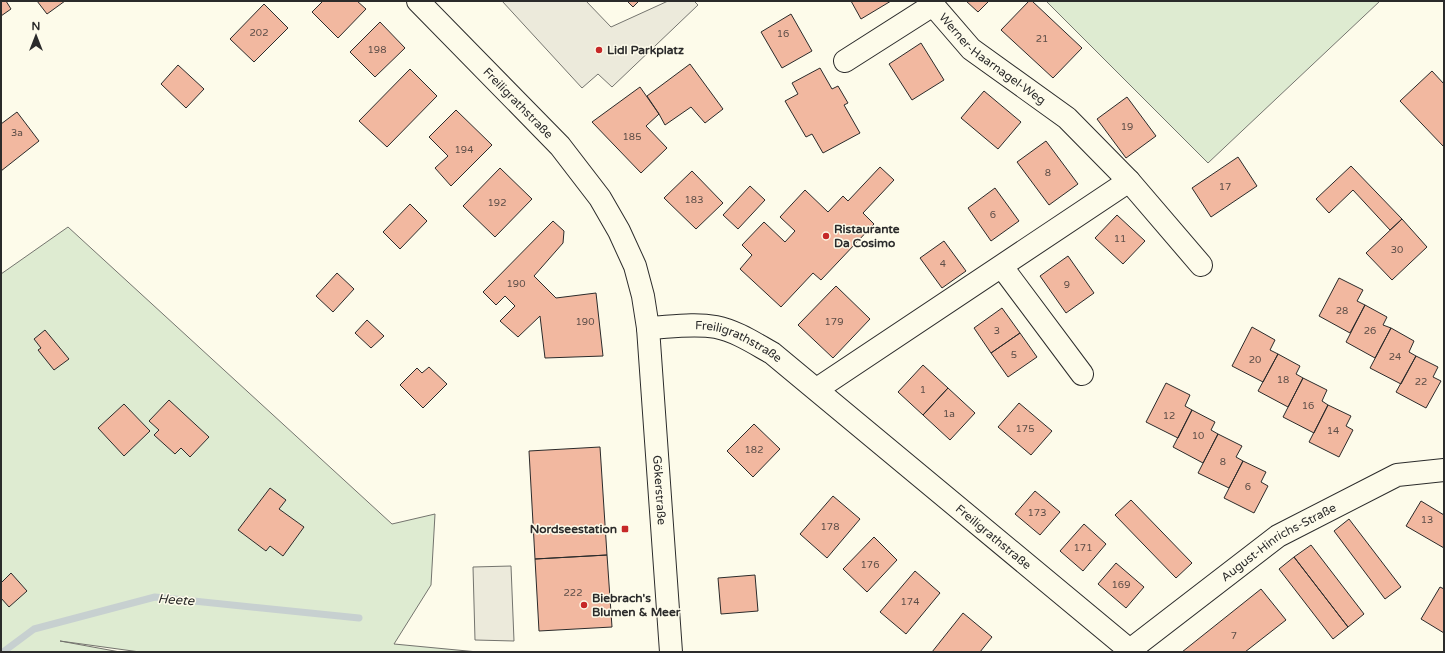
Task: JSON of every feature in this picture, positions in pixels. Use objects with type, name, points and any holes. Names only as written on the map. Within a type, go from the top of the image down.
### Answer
[{"type":"street","name":"Freiligrathstraße","points":[[418,1],[560,146],[600,198],[619,231],[635,266],[643,296],[648,328],[681,326],[716,327],[743,336],[772,353],[1131,651]]},
{"type":"street","name":"Werner-Haarnagel-Weg","points":[[846,61],[933,5],[971,49],[1066,118],[1129,181],[1201,264]]},
{"type":"street","points":[[817,389],[1129,181]]},
{"type":"street","points":[[1002,266],[1082,374]]},
{"type":"street","name":"Gökerstraße","points":[[648,328],[672,652]]},
{"type":"street","name":"August-Hinrichs-Straße","points":[[1131,651],[1278,536],[1396,475],[1444,470]]},
{"type":"green space","points":[[1046,1],[1380,1],[1208,163]]},
{"type":"green space","points":[[68,227],[392,524],[435,514],[431,585],[394,644],[478,652],[140,652],[60,641],[120,652],[1,652],[1,274]]},
{"type":"shaded area","name":"Lidl Parkplatz","points":[[502,1],[586,1],[611,27],[668,1],[694,1],[698,5],[612,87],[598,74],[582,88]]},
{"type":"shaded area","points":[[511,566],[514,641],[475,640],[473,567]]},
{"type":"building","points":[[1,1],[6,1],[11,9],[1,16]]},
{"type":"building","points":[[37,1],[65,1],[47,14]]},
{"type":"building","points":[[323,1],[357,1],[366,9],[338,38],[312,12]]},
{"type":"building","points":[[627,1],[639,1],[633,7]]},
{"type":"building","points":[[851,1],[891,1],[861,19]]},
{"type":"building","points":[[966,1],[989,1],[978,12]]},
{"type":"building","points":[[1029,1],[1032,1],[1082,48],[1053,78],[1001,30]]},
{"type":"building","points":[[264,4],[288,28],[254,62],[230,39]]},
{"type":"building","points":[[791,14],[812,51],[782,68],[761,32]]},
{"type":"building","points":[[380,22],[405,48],[375,77],[350,52]]},
{"type":"building","points":[[921,43],[944,80],[912,100],[889,64]]},
{"type":"building","points":[[690,64],[723,109],[705,123],[691,107],[665,125],[647,96]]},
{"type":"building","points":[[178,65],[204,89],[186,108],[161,84]]},
{"type":"building","points":[[820,68],[832,89],[838,86],[848,103],[844,105],[860,133],[823,153],[812,134],[806,137],[785,101],[798,94],[792,83]]},
{"type":"building","points":[[410,69],[437,96],[387,147],[359,121]]},
{"type":"building","points":[[1432,71],[1444,84],[1444,147],[1400,101]]},
{"type":"building","points":[[640,87],[659,114],[646,126],[667,148],[641,173],[592,122]]},
{"type":"building","points":[[984,91],[1021,122],[998,149],[961,118]]},
{"type":"building","points":[[1127,97],[1156,136],[1126,158],[1097,119]]},
{"type":"building","points":[[456,110],[492,145],[451,186],[435,168],[448,156],[429,137]]},
{"type":"building","points":[[17,112],[39,141],[1,171],[1,124]]},
{"type":"building","points":[[1046,141],[1078,184],[1049,205],[1017,162]]},
{"type":"building","points":[[1238,157],[1257,186],[1211,217],[1192,188]]},
{"type":"building","points":[[1351,166],[1402,219],[1390,230],[1353,190],[1329,213],[1316,199]]},
{"type":"building","name":"Ristaurante Da Cosimo","points":[[880,167],[894,180],[863,213],[874,224],[821,280],[813,273],[781,307],[740,269],[752,255],[742,245],[764,222],[785,242],[795,231],[780,217],[805,190],[828,212],[843,196],[848,201]]},
{"type":"building","points":[[500,168],[532,199],[495,237],[463,206]]},
{"type":"building","points":[[692,171],[723,203],[696,229],[664,198]]},
{"type":"building","points":[[750,186],[765,200],[738,229],[723,215]]},
{"type":"building","points":[[995,188],[1019,221],[991,241],[968,208]]},
{"type":"building","points":[[410,204],[427,221],[400,249],[383,232]]},
{"type":"building","points":[[1117,215],[1145,241],[1123,264],[1095,238]]},
{"type":"building","points":[[1402,219],[1427,247],[1392,280],[1366,253]]},
{"type":"building","points":[[553,221],[564,231],[563,243],[534,276],[556,298],[596,293],[603,356],[545,358],[540,316],[518,337],[500,321],[515,306],[505,296],[496,305],[483,292]]},
{"type":"building","points":[[944,241],[966,271],[942,288],[920,258]]},
{"type":"building","points":[[1068,256],[1094,293],[1066,313],[1040,276]]},
{"type":"building","points":[[337,273],[354,289],[333,312],[316,296]]},
{"type":"building","points":[[1339,278],[1363,290],[1357,301],[1365,305],[1350,333],[1319,316]]},
{"type":"building","points":[[836,286],[870,319],[833,358],[798,325]]},
{"type":"building","points":[[1365,305],[1387,317],[1383,325],[1391,328],[1375,358],[1346,342]]},
{"type":"building","points":[[1002,308],[1020,333],[991,353],[974,328]]},
{"type":"building","points":[[367,320],[384,336],[371,348],[355,333]]},
{"type":"building","points":[[1252,327],[1275,340],[1270,350],[1278,354],[1263,382],[1232,366]]},
{"type":"building","points":[[1391,328],[1414,341],[1409,352],[1416,356],[1401,384],[1370,368]]},
{"type":"building","points":[[45,330],[69,359],[54,370],[38,350],[41,348],[34,339]]},
{"type":"building","points":[[1020,333],[1037,357],[1008,377],[991,353]]},
{"type":"building","points":[[1278,354],[1300,366],[1296,374],[1303,378],[1288,407],[1258,391]]},
{"type":"building","points":[[1416,356],[1438,367],[1433,377],[1441,381],[1426,408],[1396,392]]},
{"type":"building","points":[[923,365],[948,388],[923,415],[898,392]]},
{"type":"building","points":[[429,367],[447,384],[423,408],[400,385],[417,368],[422,373]]},
{"type":"building","points":[[1303,378],[1327,390],[1322,401],[1328,405],[1314,433],[1283,417]]},
{"type":"building","points":[[1166,383],[1190,395],[1185,406],[1192,410],[1178,438],[1146,422]]},
{"type":"building","points":[[948,388],[975,413],[950,440],[923,415]]},
{"type":"building","points":[[169,400],[209,437],[190,457],[181,448],[175,454],[154,435],[159,430],[149,421]]},
{"type":"building","points":[[1019,403],[1052,431],[1031,455],[998,427]]},
{"type":"building","points":[[124,404],[150,431],[124,456],[98,428]]},
{"type":"building","points":[[1328,405],[1351,416],[1346,426],[1353,430],[1339,457],[1309,442]]},
{"type":"building","points":[[1192,410],[1215,422],[1211,430],[1218,434],[1203,463],[1173,447]]},
{"type":"building","points":[[754,424],[780,449],[753,477],[727,451]]},
{"type":"building","points":[[1218,434],[1242,446],[1236,457],[1243,461],[1229,488],[1198,473]]},
{"type":"building","points":[[600,447],[607,555],[535,559],[529,451]]},
{"type":"building","points":[[1243,461],[1266,472],[1261,482],[1268,486],[1254,513],[1224,498]]},
{"type":"building","points":[[270,488],[286,500],[279,509],[304,527],[283,556],[270,546],[266,551],[238,530]]},
{"type":"building","points":[[1035,491],[1060,512],[1040,535],[1015,514]]},
{"type":"building","points":[[833,496],[860,519],[827,558],[800,534]]},
{"type":"building","points":[[1131,500],[1192,563],[1176,578],[1115,515]]},
{"type":"building","points":[[1421,501],[1444,515],[1444,548],[1406,526]]},
{"type":"building","points":[[1349,519],[1401,587],[1385,599],[1334,531]]},
{"type":"building","points":[[1084,524],[1106,544],[1083,571],[1060,551]]},
{"type":"building","points":[[874,537],[897,560],[867,592],[843,569]]},
{"type":"building","points":[[1311,545],[1364,614],[1348,627],[1294,557]]},
{"type":"building","points":[[607,555],[612,627],[539,631],[535,559]]},
{"type":"building","points":[[1294,557],[1348,627],[1333,639],[1279,569]]},
{"type":"building","points":[[1116,563],[1144,587],[1126,608],[1098,584]]},
{"type":"building","points":[[915,571],[940,593],[906,634],[880,612]]},
{"type":"building","points":[[11,573],[27,591],[9,607],[1,598],[1,583]]},
{"type":"building","points":[[755,575],[758,611],[721,614],[718,578]]},
{"type":"building","points":[[1440,587],[1444,589],[1444,633],[1421,619]]},
{"type":"building","points":[[1261,589],[1286,620],[1245,652],[1182,652]]},
{"type":"building","points":[[963,613],[992,637],[980,652],[932,652]]},
{"type":"waterway","name":"Heete","points":[[3,652],[34,629],[155,597],[359,618]]},
{"type":"place","name":"Lidl Parkplatz","points":[[599,50]]},
{"type":"place","name":"Ristaurante Da Cosimo","points":[[826,236]]},
{"type":"place","name":"Nordseestation","points":[[625,529]]},
{"type":"place","name":"Biebrach's Blumen & Meer","points":[[584,605]]}]
